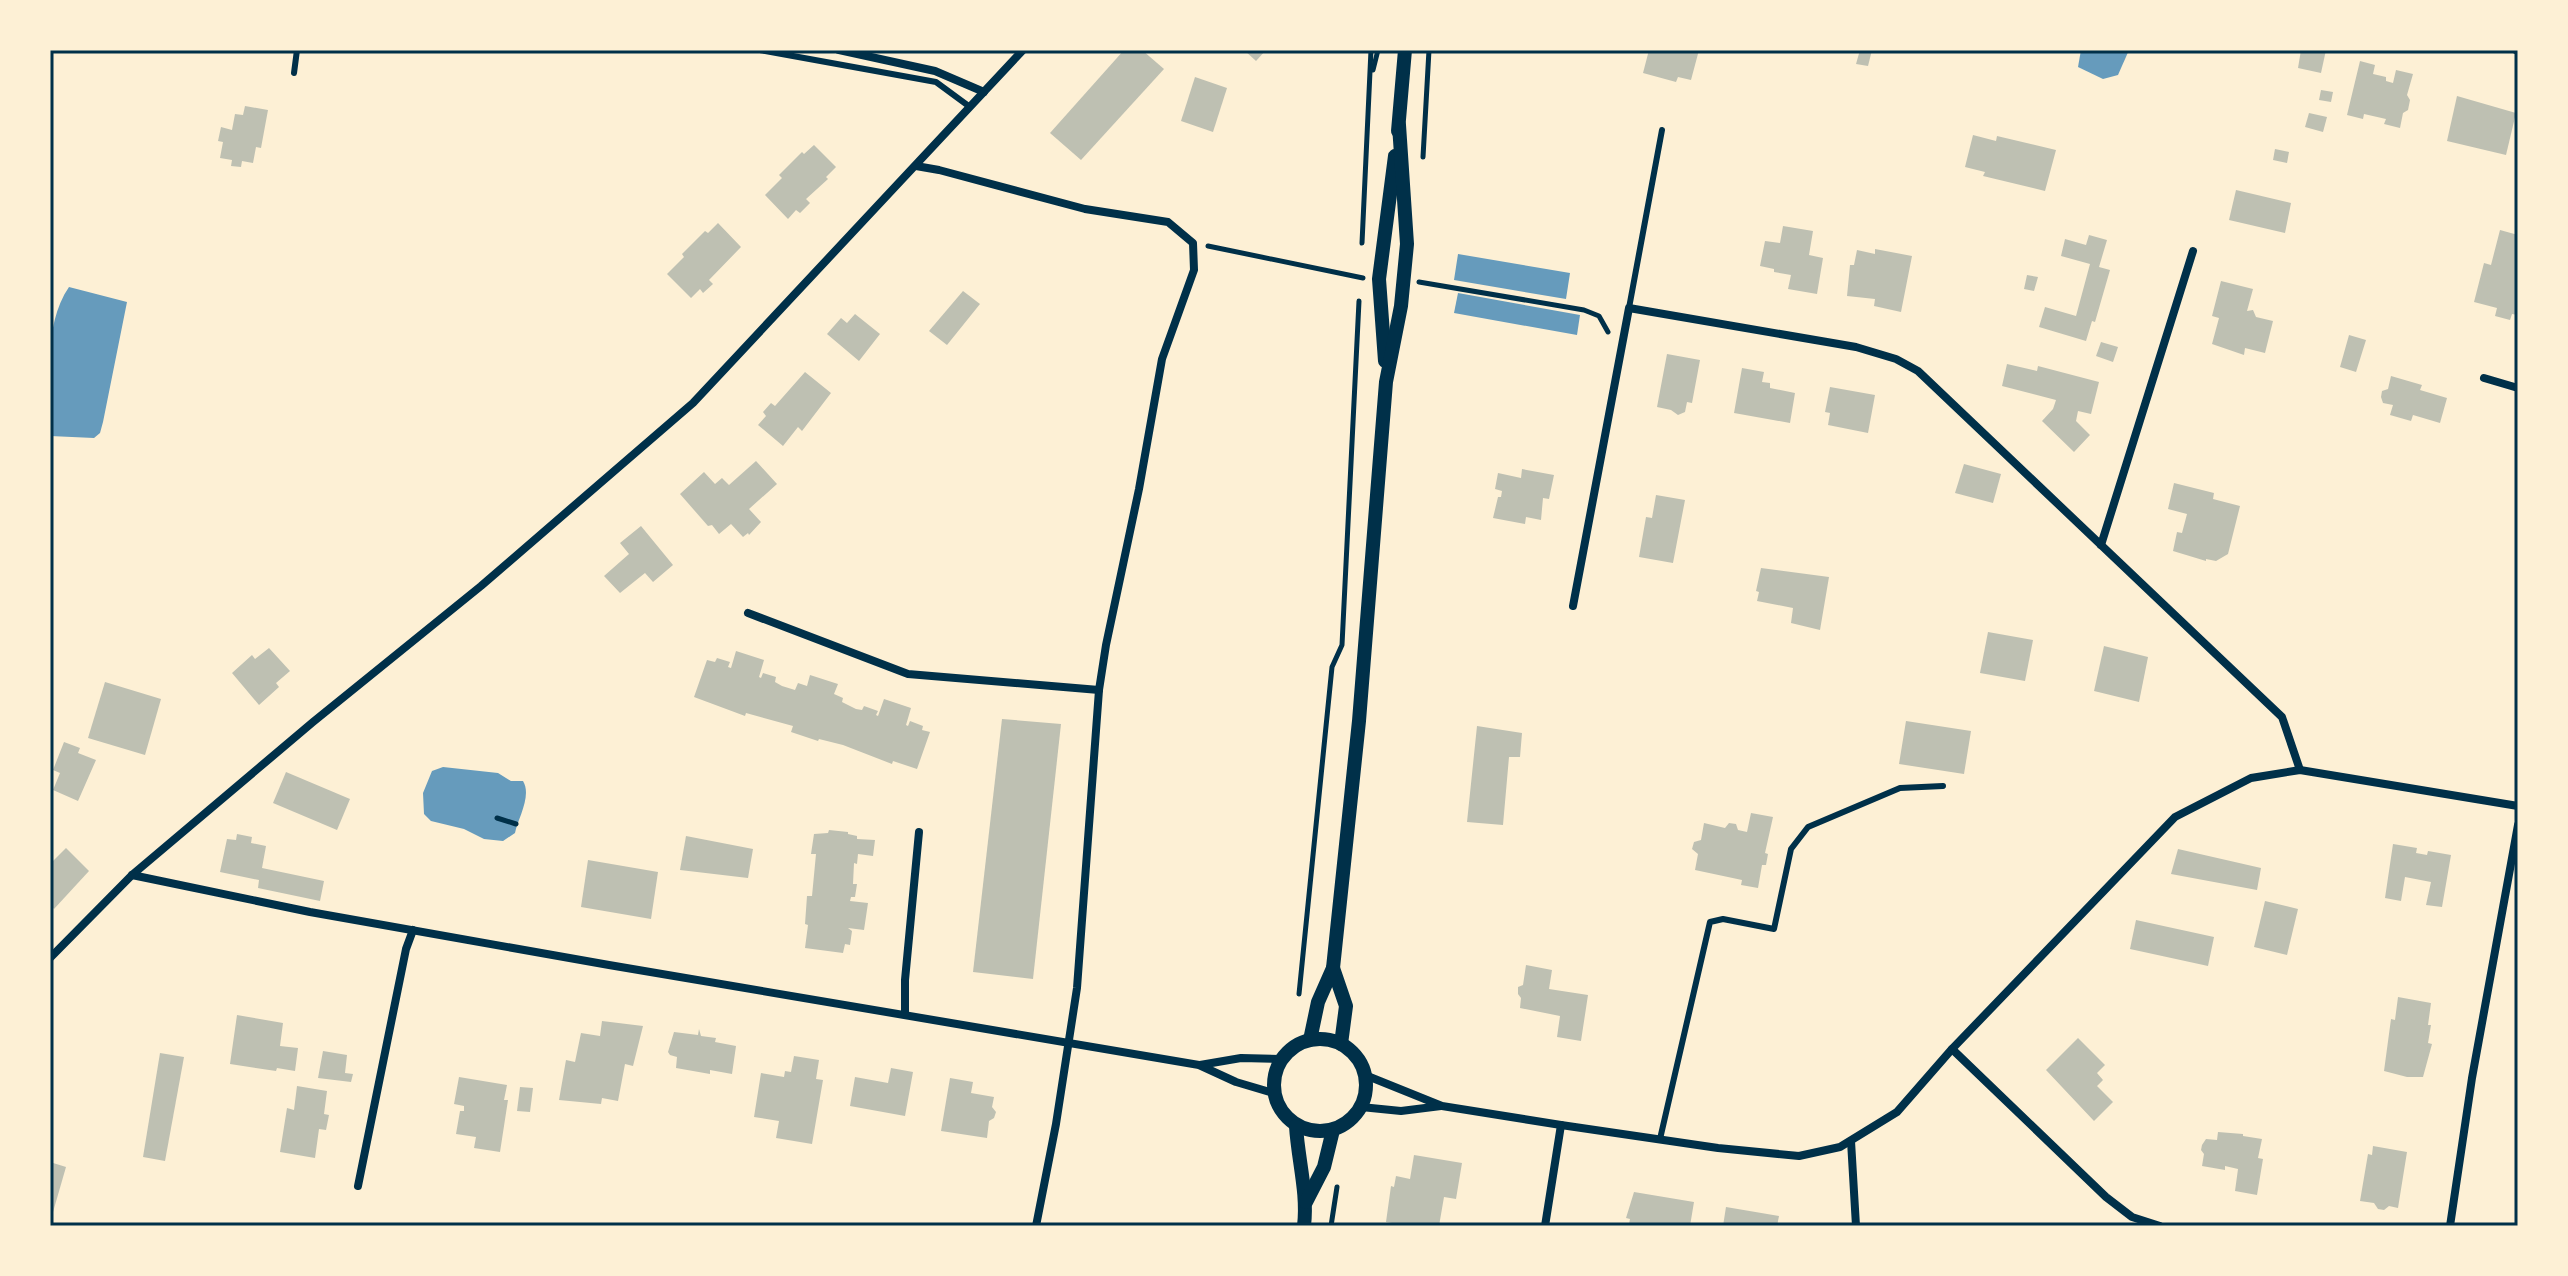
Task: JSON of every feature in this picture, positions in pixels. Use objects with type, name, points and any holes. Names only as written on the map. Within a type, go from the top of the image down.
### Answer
[{"type":"street","points":[[839,50],[935,71],[984,92]]},
{"type":"street","points":[[50,958],[132,875],[313,722],[481,586],[693,403],[1023,50]]},
{"type":"street","points":[[1386,382],[1379,279],[1399,125],[1405,50]]},
{"type":"street","points":[[1310,1040],[1318,1002],[1333,968],[1359,721],[1386,382],[1401,306],[1407,244],[1399,125]]},
{"type":"street","points":[[916,166],[1085,209],[1168,222],[1193,243],[1194,270],[1162,359],[1099,690],[1077,988],[1036,1226]]},
{"type":"street","points":[[2101,545],[2193,251]]},
{"type":"street","points":[[1573,606],[1629,308],[1856,347],[1896,359],[1918,371],[2282,717],[2300,770]]},
{"type":"street","points":[[2484,378],[2518,388]]},
{"type":"street","points":[[748,613],[908,674],[1099,690]]},
{"type":"street","points":[[1365,1075],[1442,1106],[1561,1125],[1718,1148],[1799,1156],[1840,1147],[1897,1112],[1952,1049],[2175,817],[2251,778],[2300,770],[2518,806]]},
{"type":"street","points":[[2450,1226],[2472,1078],[2518,825]]},
{"type":"street","points":[[905,1014],[905,980],[919,832]]},
{"type":"street","points":[[132,875],[413,930],[1199,1065],[1236,1082],[1273,1093]]},
{"type":"street","points":[[358,1186],[406,949],[413,930]]},
{"type":"street","points":[[1333,968],[1346,1006],[1341,1044]]},
{"type":"street","points":[[1326,1039],[1341,1044],[1352,1052],[1365,1075],[1366,1091],[1361,1107],[1349,1122],[1333,1130],[1314,1132],[1296,1126],[1278,1106],[1273,1093],[1274,1076],[1281,1059],[1298,1043],[1310,1040],[1326,1039]]},
{"type":"street","points":[[1952,1049],[2106,1197],[2133,1217],[2160,1226]]},
{"type":"street","points":[[1199,1065],[1241,1058],[1281,1059]]},
{"type":"street","points":[[1361,1107],[1401,1111],[1442,1106]]},
{"type":"street","points":[[1545,1226],[1561,1125]]},
{"type":"street","points":[[1296,1126],[1298,1163],[1306,1202],[1304,1226]]},
{"type":"street","points":[[1306,1202],[1324,1167],[1333,1130]]},
{"type":"street","points":[[1851,1141],[1856,1226]]},
{"type":"lane","points":[[294,73],[297,50]]},
{"type":"lane","points":[[760,50],[936,82],[970,107]]},
{"type":"lane","points":[[1629,308],[1662,130]]},
{"type":"lane","points":[[1660,1139],[1710,922],[1723,919],[1774,929],[1791,849],[1808,827],[1900,788],[1943,786]]},
{"type":"path","points":[[1361,247],[1371,50]]},
{"type":"path","points":[[1370,78],[1378,50]]},
{"type":"path","points":[[1193,243],[1360,277]]},
{"type":"path","points":[[1298,999],[1332,667],[1342,645],[1361,262]]},
{"type":"path","points":[[1416,281],[1584,310],[1599,316],[1609,334],[1623,339]]},
{"type":"path","points":[[497,818],[516,824]]},
{"type":"path","points":[[1331,1226],[1338,1183]]},
{"type":"water","points":[[2081,50],[2129,50],[2118,75],[2103,79],[2078,67]]},
{"type":"water","points":[[1458,254],[1570,273],[1566,299],[1454,280]]},
{"type":"water","points":[[69,287],[127,302],[103,422],[100,433],[94,438],[50,436],[51,339],[60,303]]},
{"type":"water","points":[[1458,293],[1580,315],[1577,335],[1454,313]]},
{"type":"water","points":[[443,767],[498,773],[511,781],[523,781],[525,800],[515,833],[503,841],[484,839],[464,829],[431,821],[424,814],[423,793],[432,771]]},
{"type":"building","points":[[1124,50],[1142,50],[1164,69],[1081,160],[1050,133]]},
{"type":"building","points":[[1244,50],[1266,50],[1256,61]]},
{"type":"building","points":[[1649,50],[1699,50],[1691,80],[1678,77],[1676,82],[1643,73]]},
{"type":"building","points":[[1860,50],[1872,50],[1868,66],[1856,64]]},
{"type":"building","points":[[2301,50],[2326,50],[2321,73],[2298,68]]},
{"type":"building","points":[[2360,61],[2375,65],[2373,74],[2386,77],[2386,81],[2393,83],[2396,70],[2413,74],[2407,95],[2410,100],[2408,110],[2403,113],[2400,128],[2384,124],[2386,119],[2364,114],[2363,119],[2347,115]]},
{"type":"building","points":[[1195,77],[1227,88],[1213,132],[1181,121]]},
{"type":"building","points":[[2321,90],[2333,92],[2331,102],[2319,100]]},
{"type":"building","points":[[2457,96],[2516,113],[2506,155],[2447,141]]},
{"type":"building","points":[[245,106],[268,110],[261,148],[256,147],[253,163],[242,161],[241,167],[231,166],[232,160],[220,158],[223,142],[218,141],[221,127],[232,130],[235,114],[243,115]]},
{"type":"building","points":[[2309,113],[2327,117],[2323,132],[2305,127]]},
{"type":"building","points":[[1973,135],[1996,141],[1997,136],[2056,150],[2045,191],[1983,176],[1985,172],[1965,167]]},
{"type":"building","points":[[814,145],[836,167],[806,199],[810,203],[800,213],[796,210],[788,219],[765,195],[782,178],[779,175],[802,152],[804,154]]},
{"type":"building","points":[[2275,149],[2289,152],[2287,163],[2273,160]]},
{"type":"building","points":[[2236,190],[2291,203],[2285,233],[2229,220]]},
{"type":"building","points":[[718,223],[741,247],[709,280],[713,284],[703,293],[700,289],[691,298],[667,274],[705,231],[708,233]]},
{"type":"building","points":[[1783,226],[1813,231],[1809,255],[1823,258],[1817,294],[1788,289],[1791,275],[1760,266],[1765,241],[1780,243]]},
{"type":"building","points":[[2500,230],[2518,235],[2518,315],[2512,314],[2510,320],[2495,316],[2497,308],[2474,302],[2484,263],[2491,265]]},
{"type":"building","points":[[2089,235],[2107,240],[2099,267],[2110,270],[2095,322],[2092,321],[2086,341],[2039,327],[2045,307],[2076,316],[2090,264],[2061,256],[2065,239],[2086,245]]},
{"type":"building","points":[[1875,249],[1912,256],[1901,312],[1874,306],[1875,299],[1847,296],[1850,265],[1854,265],[1857,250],[1875,254]]},
{"type":"building","points":[[2027,275],[2038,277],[2034,291],[2024,289]]},
{"type":"building","points":[[2221,281],[2253,289],[2247,311],[2253,310],[2256,317],[2273,321],[2265,353],[2245,348],[2244,355],[2212,344],[2219,318],[2212,316]]},
{"type":"building","points":[[963,291],[980,304],[947,345],[929,331]]},
{"type":"building","points":[[855,314],[880,334],[859,361],[827,334],[841,318],[847,323]]},
{"type":"building","points":[[2349,335],[2366,340],[2356,372],[2340,367]]},
{"type":"building","points":[[2101,342],[2118,347],[2113,362],[2096,356]]},
{"type":"building","points":[[1667,354],[1700,360],[1692,403],[1687,402],[1685,412],[1678,415],[1657,407]]},
{"type":"building","points":[[2007,364],[2037,371],[2038,366],[2099,382],[2091,414],[2078,411],[2076,421],[2090,435],[2074,452],[2042,421],[2053,409],[2056,400],[2002,386]]},
{"type":"building","points":[[1742,368],[1764,372],[1762,382],[1770,383],[1770,388],[1795,393],[1790,423],[1734,413]]},
{"type":"building","points":[[805,372],[831,393],[802,431],[798,427],[783,446],[758,425],[766,416],[763,412],[771,403],[775,406]]},
{"type":"building","points":[[2391,376],[2422,385],[2420,390],[2447,398],[2440,423],[2413,415],[2411,421],[2390,415],[2393,405],[2383,403],[2381,397],[2382,391],[2388,389]]},
{"type":"building","points":[[1830,387],[1875,395],[1868,433],[1828,425],[1830,413],[1825,412]]},
{"type":"building","points":[[756,461],[777,484],[749,509],[761,522],[749,535],[743,537],[731,524],[719,534],[680,494],[704,472],[715,484],[722,478],[729,485]]},
{"type":"building","points":[[1964,464],[2001,474],[1993,503],[1955,493]]},
{"type":"building","points":[[1522,469],[1554,475],[1549,499],[1543,498],[1541,520],[1526,517],[1525,524],[1493,518],[1502,491],[1495,489],[1498,473],[1521,478]]},
{"type":"building","points":[[2174,483],[2214,493],[2213,499],[2240,506],[2228,554],[2216,561],[2206,561],[2173,551],[2177,532],[2182,533],[2187,514],[2168,509]]},
{"type":"building","points":[[1656,495],[1685,500],[1673,563],[1639,557],[1646,517],[1652,518]]},
{"type":"building","points":[[641,526],[673,565],[653,582],[645,573],[620,593],[604,576],[629,554],[620,543]]},
{"type":"building","points":[[1761,568],[1829,577],[1820,630],[1791,623],[1793,608],[1757,601]]},
{"type":"building","points":[[1988,632],[2033,640],[2025,681],[1980,673]]},
{"type":"building","points":[[2104,646],[2148,657],[2139,702],[2094,691]]},
{"type":"building","points":[[269,648],[290,671],[276,683],[279,687],[259,705],[232,673],[252,655],[255,659]]},
{"type":"building","points":[[736,651],[764,660],[759,677],[763,673],[776,677],[775,682],[782,686],[795,690],[798,683],[807,686],[810,675],[838,684],[834,694],[856,709],[862,710],[864,706],[878,711],[878,716],[884,699],[911,708],[906,725],[910,721],[930,732],[917,769],[893,761],[892,764],[843,745],[818,741],[791,732],[793,726],[746,713],[745,716],[694,697],[707,660],[715,662],[717,658],[730,662],[728,667],[731,668]]},
{"type":"building","points":[[105,682],[161,699],[145,755],[88,738]]},
{"type":"building","points":[[1002,719],[1061,724],[1033,979],[973,972]]},
{"type":"building","points":[[1906,721],[1971,731],[1964,774],[1899,764]]},
{"type":"building","points":[[1477,726],[1522,733],[1520,757],[1509,757],[1503,825],[1467,822]]},
{"type":"building","points":[[64,742],[80,748],[78,753],[96,760],[78,801],[53,790],[60,773],[53,770]]},
{"type":"building","points":[[286,772],[350,799],[337,830],[273,803]]},
{"type":"building","points":[[1751,813],[1773,817],[1765,853],[1768,854],[1766,865],[1762,865],[1758,888],[1741,885],[1742,880],[1695,870],[1698,854],[1692,849],[1694,842],[1701,840],[1704,823],[1725,828],[1729,823],[1736,824],[1738,830],[1747,832]]},
{"type":"building","points":[[829,830],[848,832],[857,839],[875,840],[873,856],[858,854],[857,864],[854,863],[853,884],[857,884],[855,897],[851,897],[850,901],[868,903],[864,930],[848,928],[852,931],[850,945],[845,944],[843,953],[805,948],[807,896],[812,896],[816,854],[811,854],[814,834],[828,833]]},
{"type":"building","points":[[237,834],[252,837],[251,843],[266,846],[262,868],[324,881],[320,901],[258,888],[259,880],[220,872],[227,839],[236,840]]},
{"type":"building","points":[[686,836],[753,849],[748,878],[680,870]]},
{"type":"building","points":[[2393,844],[2417,848],[2416,853],[2427,855],[2428,851],[2451,855],[2442,907],[2426,905],[2431,882],[2405,877],[2401,901],[2385,898]]},
{"type":"building","points":[[66,848],[89,871],[54,909],[50,904],[50,864]]},
{"type":"building","points":[[2178,849],[2261,868],[2257,890],[2171,874]]},
{"type":"building","points":[[588,860],[658,872],[651,919],[581,907]]},
{"type":"building","points":[[2265,901],[2298,909],[2287,955],[2254,947]]},
{"type":"building","points":[[2136,920],[2214,937],[2208,966],[2130,949]]},
{"type":"building","points":[[1526,965],[1552,970],[1549,989],[1588,995],[1581,1041],[1557,1037],[1560,1016],[1520,1008],[1518,987],[1523,985]]},
{"type":"building","points":[[2398,997],[2431,1003],[2428,1043],[2432,1044],[2423,1077],[2407,1077],[2384,1071],[2391,1019],[2395,1020]]},
{"type":"building","points":[[237,1015],[283,1023],[280,1046],[298,1048],[295,1071],[230,1064]]},
{"type":"building","points":[[602,1021],[643,1026],[633,1066],[625,1064],[618,1101],[602,1098],[601,1104],[559,1100],[566,1060],[575,1062],[581,1033],[600,1036]]},
{"type":"building","points":[[699,1029],[701,1036],[736,1046],[732,1074],[676,1068],[677,1057],[668,1052],[674,1032],[698,1035]]},
{"type":"building","points":[[2078,1038],[2105,1065],[2097,1073],[2103,1080],[2097,1086],[2113,1102],[2094,1121],[2046,1070]]},
{"type":"building","points":[[323,1051],[347,1055],[345,1073],[353,1074],[351,1082],[318,1078]]},
{"type":"building","points":[[160,1053],[184,1057],[165,1161],[143,1157]]},
{"type":"building","points":[[794,1056],[819,1060],[816,1079],[823,1080],[812,1144],[776,1138],[779,1121],[754,1117],[761,1073],[784,1077],[785,1071],[791,1072]]},
{"type":"building","points":[[891,1068],[913,1072],[905,1116],[850,1106],[855,1077],[888,1083]]},
{"type":"building","points":[[459,1077],[507,1085],[504,1100],[508,1100],[500,1152],[474,1148],[476,1137],[456,1134],[460,1111],[464,1111],[464,1106],[454,1104]]},
{"type":"building","points":[[950,1078],[973,1082],[971,1093],[994,1097],[992,1107],[996,1112],[989,1121],[987,1138],[941,1131]]},
{"type":"building","points":[[297,1086],[327,1091],[324,1114],[329,1115],[326,1130],[319,1129],[315,1158],[280,1152],[287,1108],[294,1110]]},
{"type":"building","points":[[520,1087],[533,1088],[530,1112],[517,1111]]},
{"type":"building","points":[[2218,1132],[2262,1139],[2258,1158],[2263,1159],[2257,1195],[2235,1191],[2238,1169],[2202,1166],[2202,1145],[2206,1139],[2217,1140]]},
{"type":"building","points":[[2373,1146],[2407,1152],[2398,1208],[2389,1206],[2384,1210],[2378,1209],[2374,1203],[2360,1201],[2368,1154],[2372,1155]]},
{"type":"building","points":[[1414,1155],[1462,1163],[1456,1199],[1444,1197],[1439,1226],[1386,1222],[1391,1186],[1394,1187],[1396,1176],[1410,1179]]},
{"type":"building","points":[[50,1162],[66,1167],[51,1219],[50,1219]]},
{"type":"building","points":[[1634,1192],[1694,1202],[1690,1226],[1629,1224],[1630,1219],[1626,1218]]},
{"type":"building","points":[[1726,1207],[1779,1216],[1777,1226],[1723,1226]]}]
